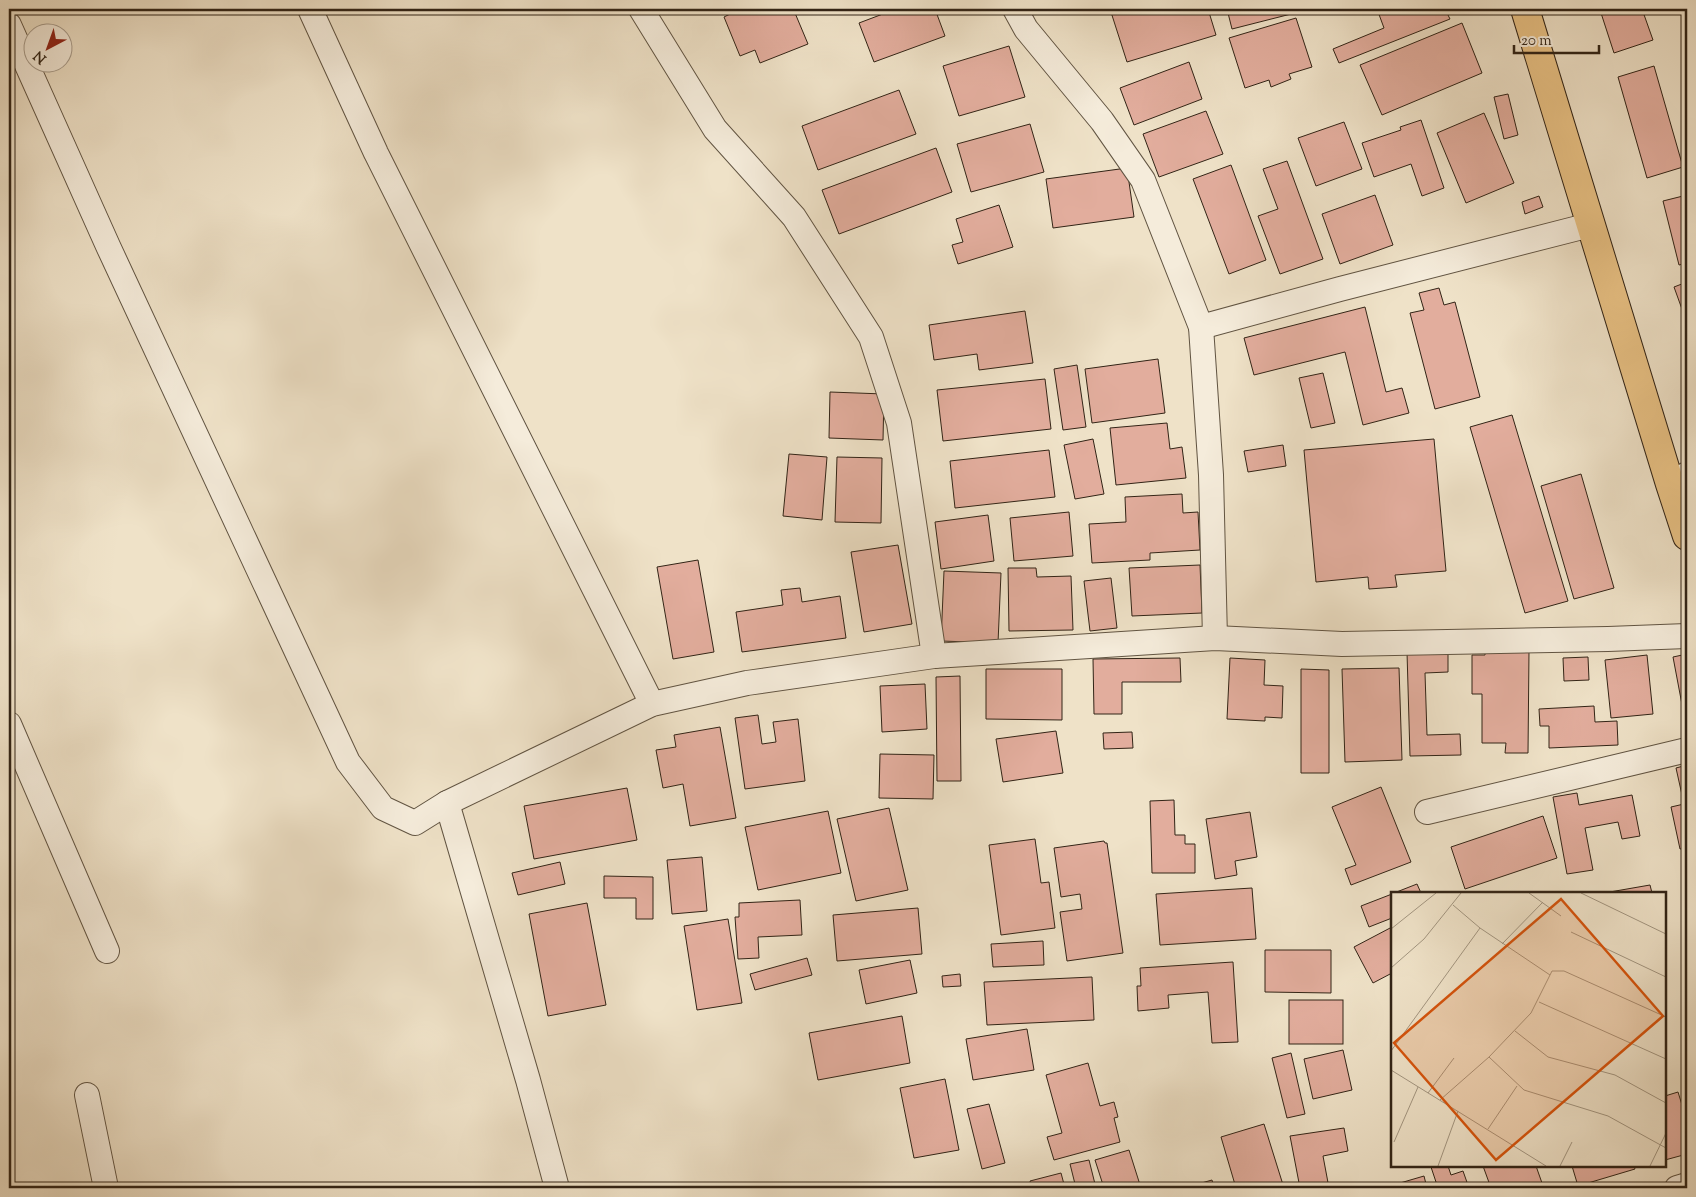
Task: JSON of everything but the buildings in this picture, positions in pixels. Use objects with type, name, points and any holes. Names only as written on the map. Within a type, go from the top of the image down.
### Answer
[{"type":"main road","points":[[1525,9],[1590,225],[1678,479],[1687,536]]},
{"type":"street","points":[[310,9],[380,162],[652,704]]},
{"type":"street","points":[[641,9],[714,129],[794,217],[871,338],[899,422],[934,656]]},
{"type":"street","points":[[1015,9],[1026,29],[1102,121],[1143,180],[1200,327],[1211,475],[1215,638]]},
{"type":"street","points":[[9,25],[112,255],[348,762],[383,808],[416,823],[447,803],[652,704],[747,683],[934,656],[1215,638],[1342,644],[1687,636]]},
{"type":"street","points":[[1200,327],[1340,288],[1590,225]]},
{"type":"street","points":[[9,724],[108,951]]},
{"type":"street","points":[[1427,812],[1687,750]]},
{"type":"street","points":[[447,803],[558,1188]]},
{"type":"street","points":[[87,1095],[106,1188]]},
{"type":"street","points":[[1677,1188],[1687,1185]]}]
